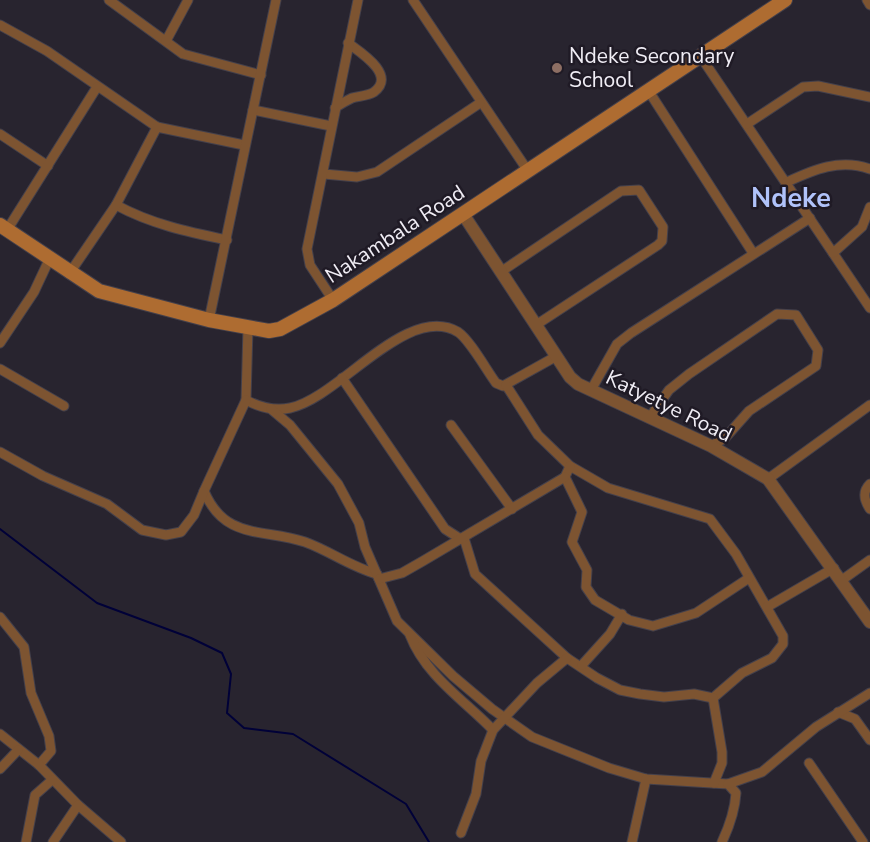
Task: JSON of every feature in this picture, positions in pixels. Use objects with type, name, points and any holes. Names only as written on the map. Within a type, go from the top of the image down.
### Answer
[{"type":"main road","name":"Nakambala Road","points":[[4,227],[69,274],[99,291],[127,301],[209,320],[248,327],[280,329],[333,300],[785,0]]},
{"type":"street","points":[[109,0],[183,54],[261,75]]},
{"type":"street","points":[[166,41],[188,0]]},
{"type":"street","points":[[209,320],[276,0]]},
{"type":"street","points":[[333,300],[307,258],[331,126],[358,0]]},
{"type":"street","points":[[414,0],[480,103],[528,171]]},
{"type":"street","points":[[867,0],[870,5]]},
{"type":"street","points":[[0,25],[20,33],[157,127],[244,145]]},
{"type":"street","points":[[335,108],[350,99],[372,94],[379,87],[381,78],[378,67],[348,43]]},
{"type":"street","points":[[701,57],[870,308]]},
{"type":"street","points":[[747,124],[803,87],[818,86],[870,97]]},
{"type":"street","points":[[4,227],[48,166],[97,87]]},
{"type":"street","points":[[648,90],[753,253]]},
{"type":"street","points":[[324,174],[357,177],[377,172],[480,103]]},
{"type":"street","points":[[253,110],[331,126]]},
{"type":"street","points":[[69,274],[116,204],[157,127]]},
{"type":"street","points":[[0,134],[48,166]]},
{"type":"street","points":[[786,182],[819,167],[834,165],[870,169]]},
{"type":"street","points":[[502,271],[621,191],[639,190],[663,227],[662,241],[658,245],[536,325]]},
{"type":"street","points":[[116,204],[140,218],[227,240]]},
{"type":"street","points":[[833,254],[862,227],[870,207]]},
{"type":"street","name":"Katyetye Road","points":[[463,214],[502,271],[555,357],[570,376],[591,390],[711,446],[768,479],[834,568],[870,622]]},
{"type":"street","points":[[591,390],[607,360],[624,338],[810,218]]},
{"type":"street","points":[[0,343],[34,292],[49,260]]},
{"type":"street","points":[[650,417],[669,390],[689,374],[777,314],[796,315],[818,350],[816,366],[749,411],[725,438],[711,446]]},
{"type":"street","points":[[0,452],[43,476],[107,504],[142,530],[166,535],[181,532],[194,515],[246,400],[248,327]]},
{"type":"street","points":[[271,409],[298,406],[411,330],[435,327],[460,334],[496,383],[506,385],[555,357]]},
{"type":"street","points":[[0,369],[64,406]]},
{"type":"street","points":[[342,378],[445,529],[461,538],[476,574],[567,658],[620,690],[664,697],[694,694],[713,698]]},
{"type":"street","points":[[506,385],[538,435],[570,466],[608,488],[710,519],[736,554],[783,636],[783,644],[772,658],[742,674],[713,698]]},
{"type":"street","points":[[246,400],[271,409],[303,440],[338,484],[359,523],[397,621],[453,676],[497,713],[532,737],[609,768],[645,779],[728,784],[762,772],[838,712],[870,693]]},
{"type":"street","points":[[768,479],[870,405]]},
{"type":"street","points":[[451,425],[512,509]]},
{"type":"street","points":[[204,491],[214,511],[229,522],[266,536],[282,536],[306,543],[356,568],[378,576],[402,573],[565,477],[570,466]]},
{"type":"street","points":[[565,477],[582,512],[572,542],[587,570],[586,587],[595,600],[629,620],[653,626],[696,613],[749,578]]},
{"type":"street","points":[[870,484],[865,490],[864,497],[870,509]]},
{"type":"street","points":[[842,580],[870,560]]},
{"type":"street","points":[[767,607],[834,568]]},
{"type":"street","points":[[582,665],[610,634],[621,614]]},
{"type":"street","points":[[0,617],[24,646],[31,693],[49,736],[51,751],[39,765]]},
{"type":"street","points":[[409,633],[425,663],[466,707],[494,730]]},
{"type":"street","points":[[461,833],[476,794],[482,761],[494,730],[537,683],[567,658]]},
{"type":"street","points":[[713,698],[722,752],[722,763],[714,783]]},
{"type":"street","points":[[838,712],[855,719],[870,740]]},
{"type":"street","points":[[0,734],[39,765],[78,806],[121,842]]},
{"type":"street","points":[[0,769],[18,750]]},
{"type":"street","points":[[809,763],[863,842]]},
{"type":"street","points":[[632,842],[645,779]]},
{"type":"street","points":[[26,842],[35,795],[52,780]]},
{"type":"street","points":[[722,842],[732,819],[736,797],[734,789],[728,784]]},
{"type":"street","points":[[53,842],[78,806]]},
{"type":"waterway","points":[[0,529],[97,603],[191,638],[222,653],[231,674],[227,713],[244,728],[293,734],[406,804],[429,842]]},
{"type":"place","name":"Ndeke Secondary School","points":[[557,68]]},
{"type":"district","name":"Ndeke","points":[[791,198]]}]
